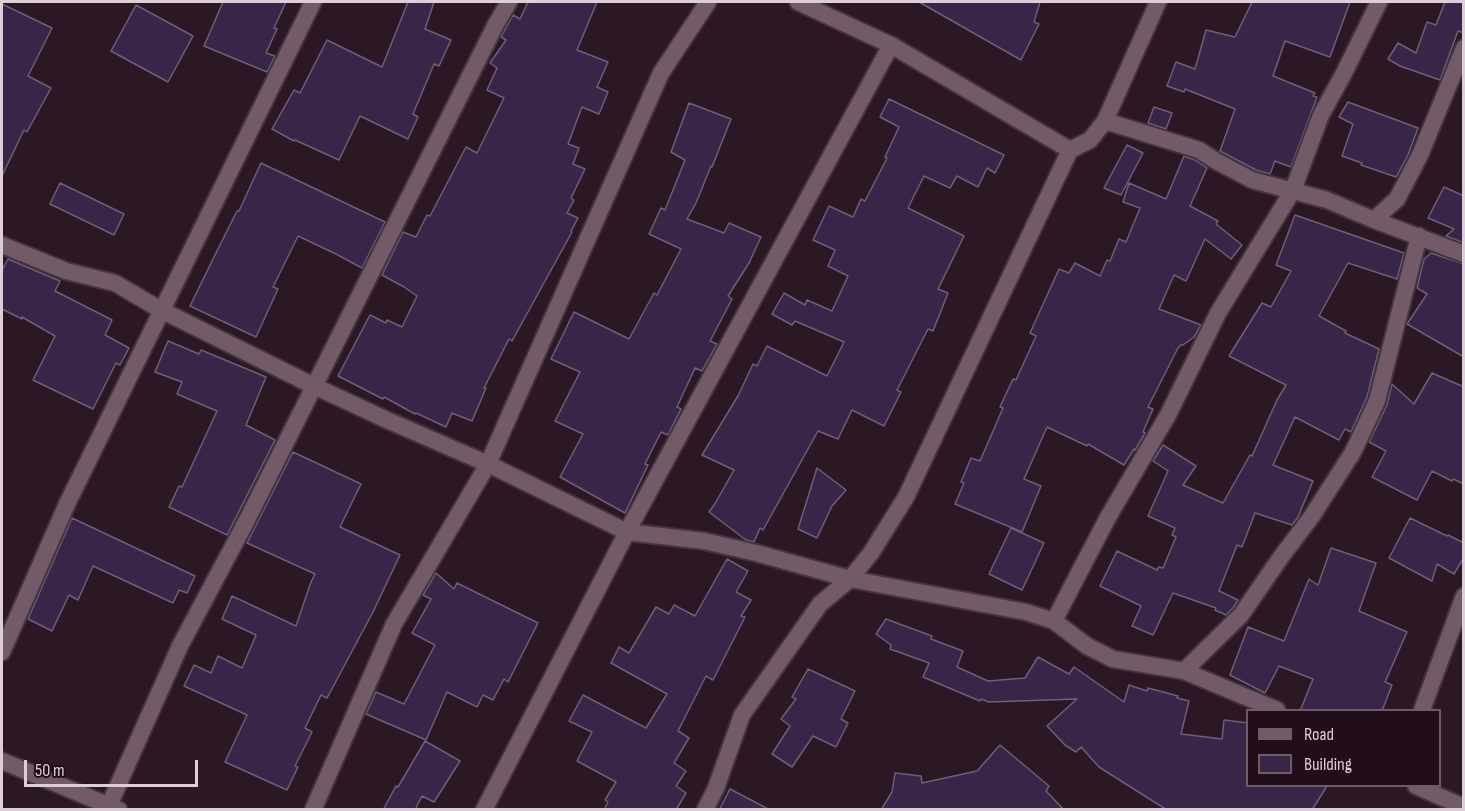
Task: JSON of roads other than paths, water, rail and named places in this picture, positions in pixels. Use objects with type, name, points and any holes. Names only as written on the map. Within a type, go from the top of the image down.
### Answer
[{"type":"street","points":[[2,652],[67,504],[313,2]]},
{"type":"street","points":[[2,761],[111,808],[180,646],[247,520],[509,2]]},
{"type":"street","points":[[313,810],[394,624],[488,464],[661,73],[708,2]]},
{"type":"street","points":[[798,2],[891,45],[1070,150]]},
{"type":"street","points":[[705,810],[716,788],[742,715],[820,604],[850,579],[871,553],[906,497],[1070,150],[1090,140],[1106,121],[1158,2]]},
{"type":"street","points":[[1054,621],[1107,519],[1168,415],[1218,313],[1293,190],[1321,116],[1379,2]]},
{"type":"street","points":[[484,810],[627,532],[891,45]]},
{"type":"street","points":[[1374,220],[1396,199],[1420,155],[1464,48]]},
{"type":"street","points":[[1106,121],[1199,150],[1252,180],[1327,200],[1464,254]]},
{"type":"street","points":[[1184,671],[1241,615],[1312,516],[1353,452],[1377,401],[1419,236]]},
{"type":"street","points":[[2,245],[66,271],[116,283],[162,310],[314,386],[488,464],[627,532],[704,541],[850,579],[1026,612],[1054,621],[1087,646],[1113,659],[1184,671],[1272,709]]},
{"type":"street","points":[[1423,709],[1464,596]]},
{"type":"street","points":[[1418,787],[1464,807]]}]
